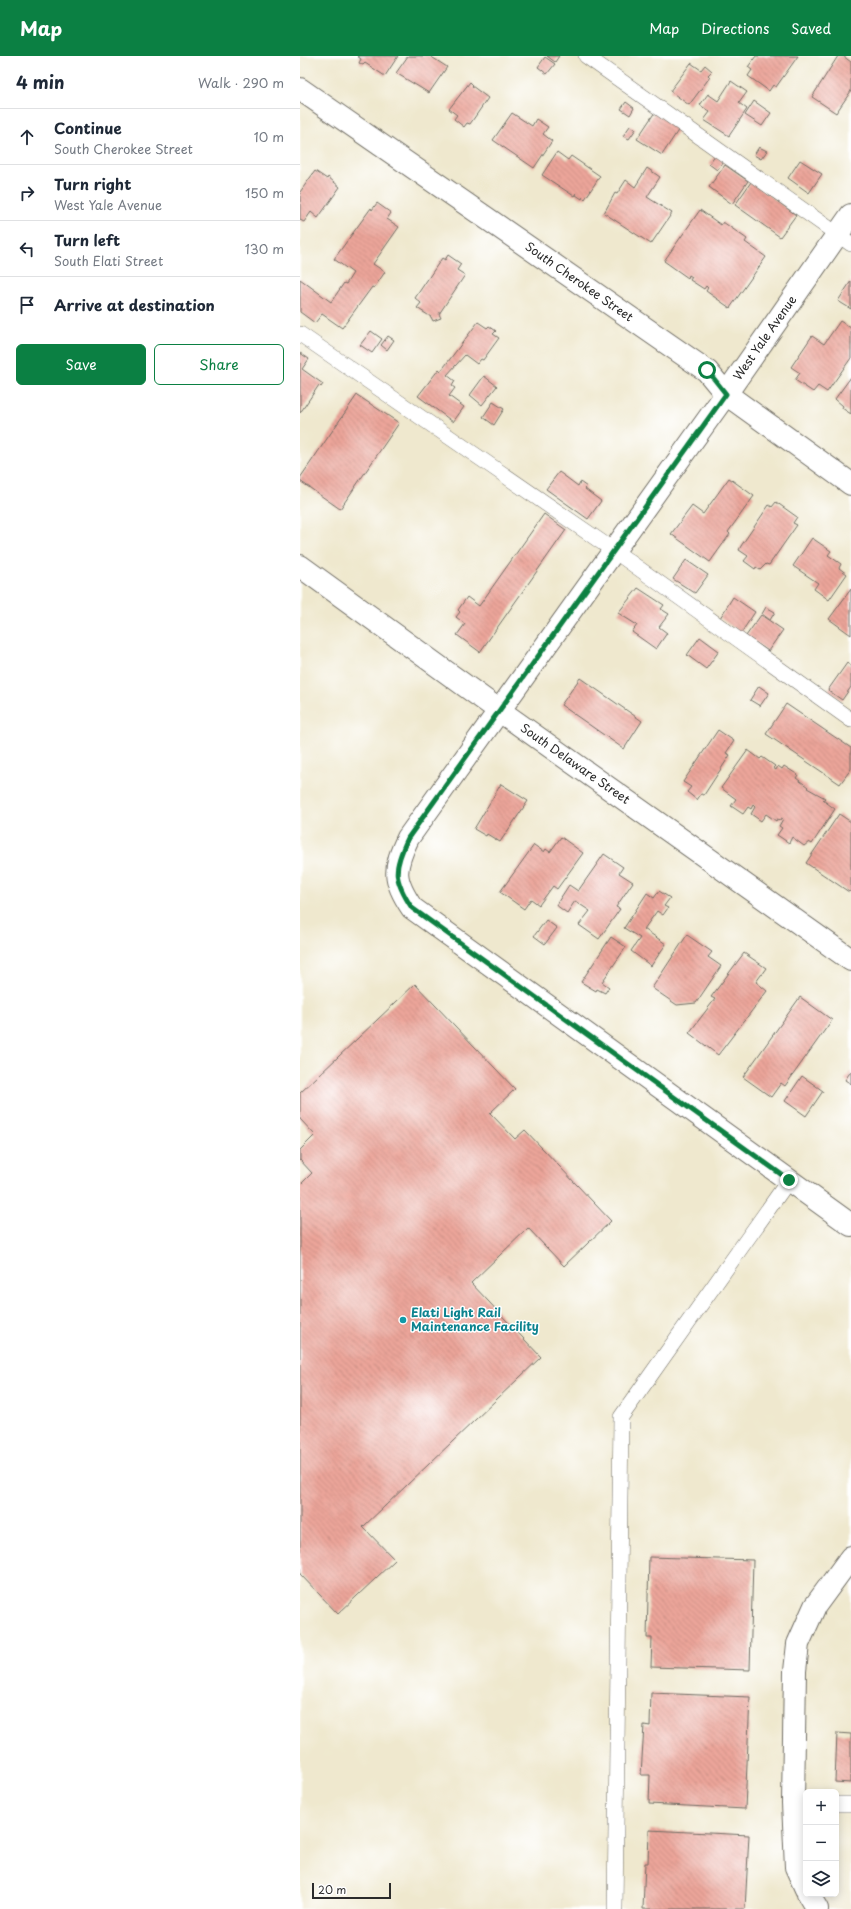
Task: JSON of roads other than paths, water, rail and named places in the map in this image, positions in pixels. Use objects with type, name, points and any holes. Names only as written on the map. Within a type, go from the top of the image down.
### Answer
[{"type":"street","name":"South Cherokee Street","points":[[300,89],[707,370],[726,394],[851,484]]},
{"type":"street","name":"West Yale Avenue","points":[[789,1180],[412,908],[403,895],[395,876],[400,854],[408,838],[500,712],[613,550],[726,394],[844,239],[851,215]]},
{"type":"street","name":"South Delaware Street","points":[[300,566],[500,712],[851,960]]},
{"type":"street","points":[[789,1180],[851,1225]]},
{"type":"street","points":[[803,1882],[796,1867],[800,1803],[795,1671],[798,1644],[815,1606],[851,1557]]},
{"type":"street","points":[[810,1897],[817,1909]]},
{"type":"lane","points":[[586,56],[844,239]]},
{"type":"lane","points":[[300,334],[613,550],[851,720]]},
{"type":"lane","points":[[615,1909],[621,1417],[789,1180]]},
{"type":"lane","points":[[839,1804],[851,1804]]},
{"type":"place","name":"Elati Light Rail Maintenance Facility","points":[[403,1320]]}]
